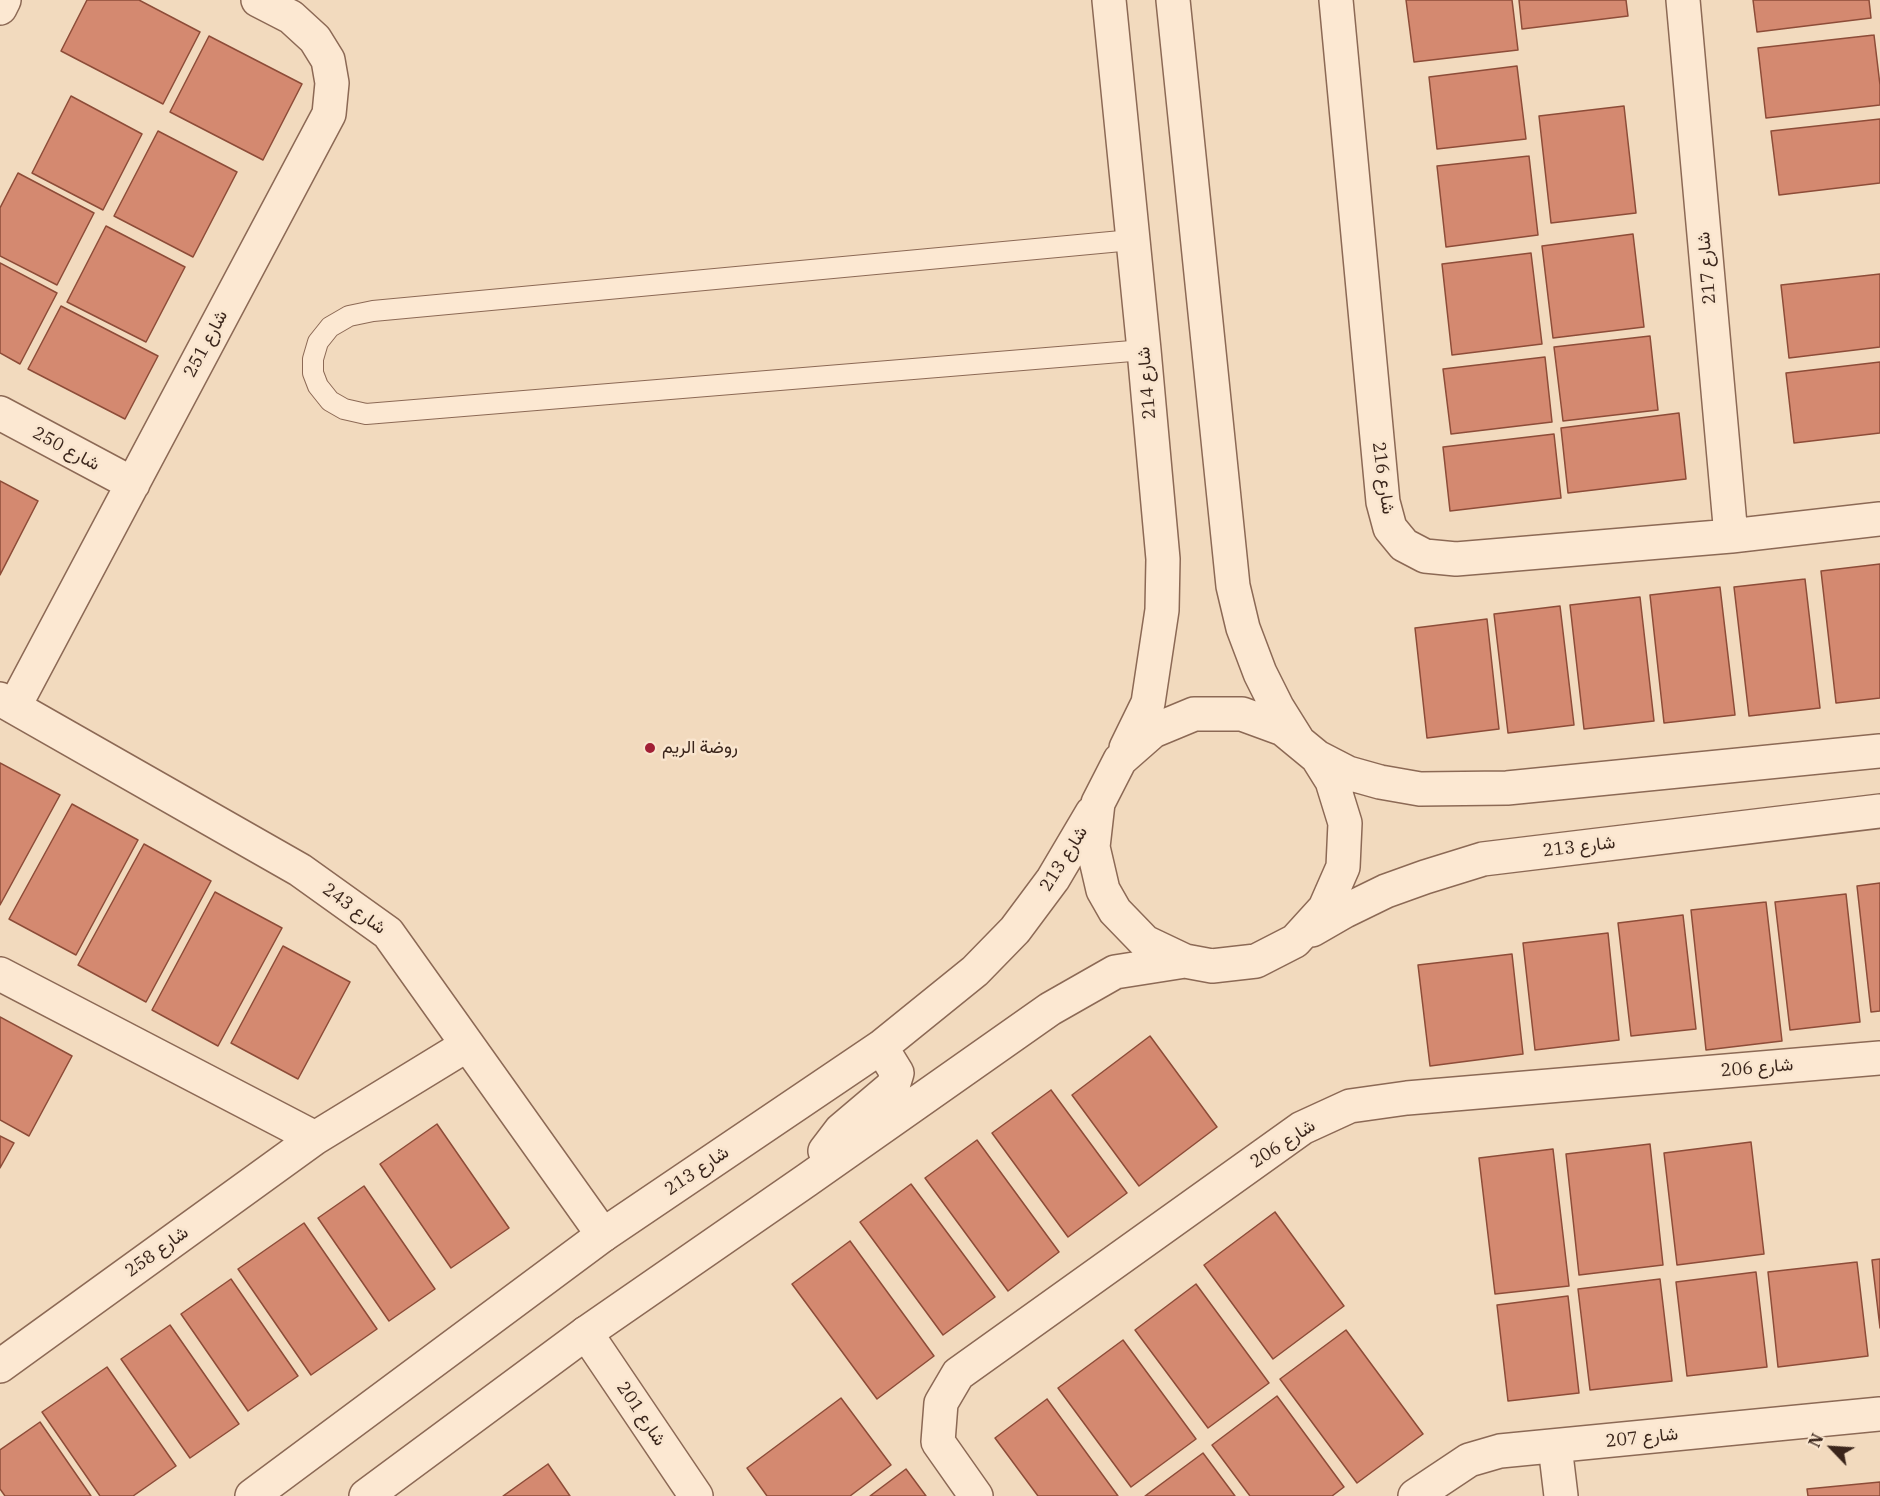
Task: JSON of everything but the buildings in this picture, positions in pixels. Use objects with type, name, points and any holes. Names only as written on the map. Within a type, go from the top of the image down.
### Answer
[{"type":"street","points":[[0,8],[4,0]]},
{"type":"street","name":"شارع 251","points":[[7,703],[133,484],[328,114],[332,83],[328,60],[315,39],[291,17],[258,0]]},
{"type":"street","name":"شارع 214","points":[[1098,803],[1148,703],[1162,610],[1162,559],[1144,350],[1109,0]]},
{"type":"street","points":[[1173,0],[1233,586],[1243,628],[1260,673],[1277,707],[1332,781],[1345,823],[1343,867],[1325,908],[1295,941]]},
{"type":"street","name":"شارع 216","points":[[1336,0],[1383,502],[1390,528],[1404,545],[1425,556],[1455,560],[1731,536],[1880,519]]},
{"type":"street","name":"شارع 217","points":[[1683,0],[1731,536]]},
{"type":"street","name":"شارع 250","points":[[0,413],[133,484]]},
{"type":"street","name":"شارع 243","points":[[7,703],[300,870],[388,933],[603,1235]]},
{"type":"street","points":[[1120,760],[1153,730],[1194,714],[1242,714],[1283,729],[1308,750],[1348,773],[1380,782],[1420,789],[1518,787],[1880,751]]},
{"type":"street","points":[[1098,803],[1093,847],[1103,890],[1115,910],[1145,942],[1185,962]]},
{"type":"street","name":"شارع 213","points":[[252,1496],[603,1235],[881,1047],[975,971],[1015,930],[1053,879],[1098,803]]},
{"type":"street","name":"شارع 213","points":[[1185,962],[1212,966],[1256,961],[1295,941],[1346,910],[1386,891],[1425,876],[1484,860],[1839,814],[1880,811]]},
{"type":"street","points":[[366,1496],[586,1333],[1050,1009],[1114,972],[1185,962]]},
{"type":"street","points":[[0,974],[315,1138]]},
{"type":"street","name":"شارع 258","points":[[0,1366],[315,1138],[467,1045]]},
{"type":"street","points":[[807,1180],[834,1138],[893,1086],[897,1073],[881,1047]]},
{"type":"street","name":"شارع 206","points":[[976,1496],[938,1442],[941,1403],[958,1374],[1302,1128],[1350,1107],[1407,1098],[1880,1058]]},
{"type":"street","name":"شارع 201","points":[[586,1333],[696,1496]]},
{"type":"street","name":"شارع 207","points":[[1415,1496],[1469,1460],[1500,1451],[1880,1414]]},
{"type":"street","points":[[1555,1446],[1561,1496]]},
{"type":"lane","points":[[1132,240],[373,310],[349,316],[330,327],[318,342],[313,359],[313,373],[318,386],[330,401],[344,409],[366,414],[1144,350]]},
{"type":"place","name":"روضة الريم","points":[[650,748]]}]
